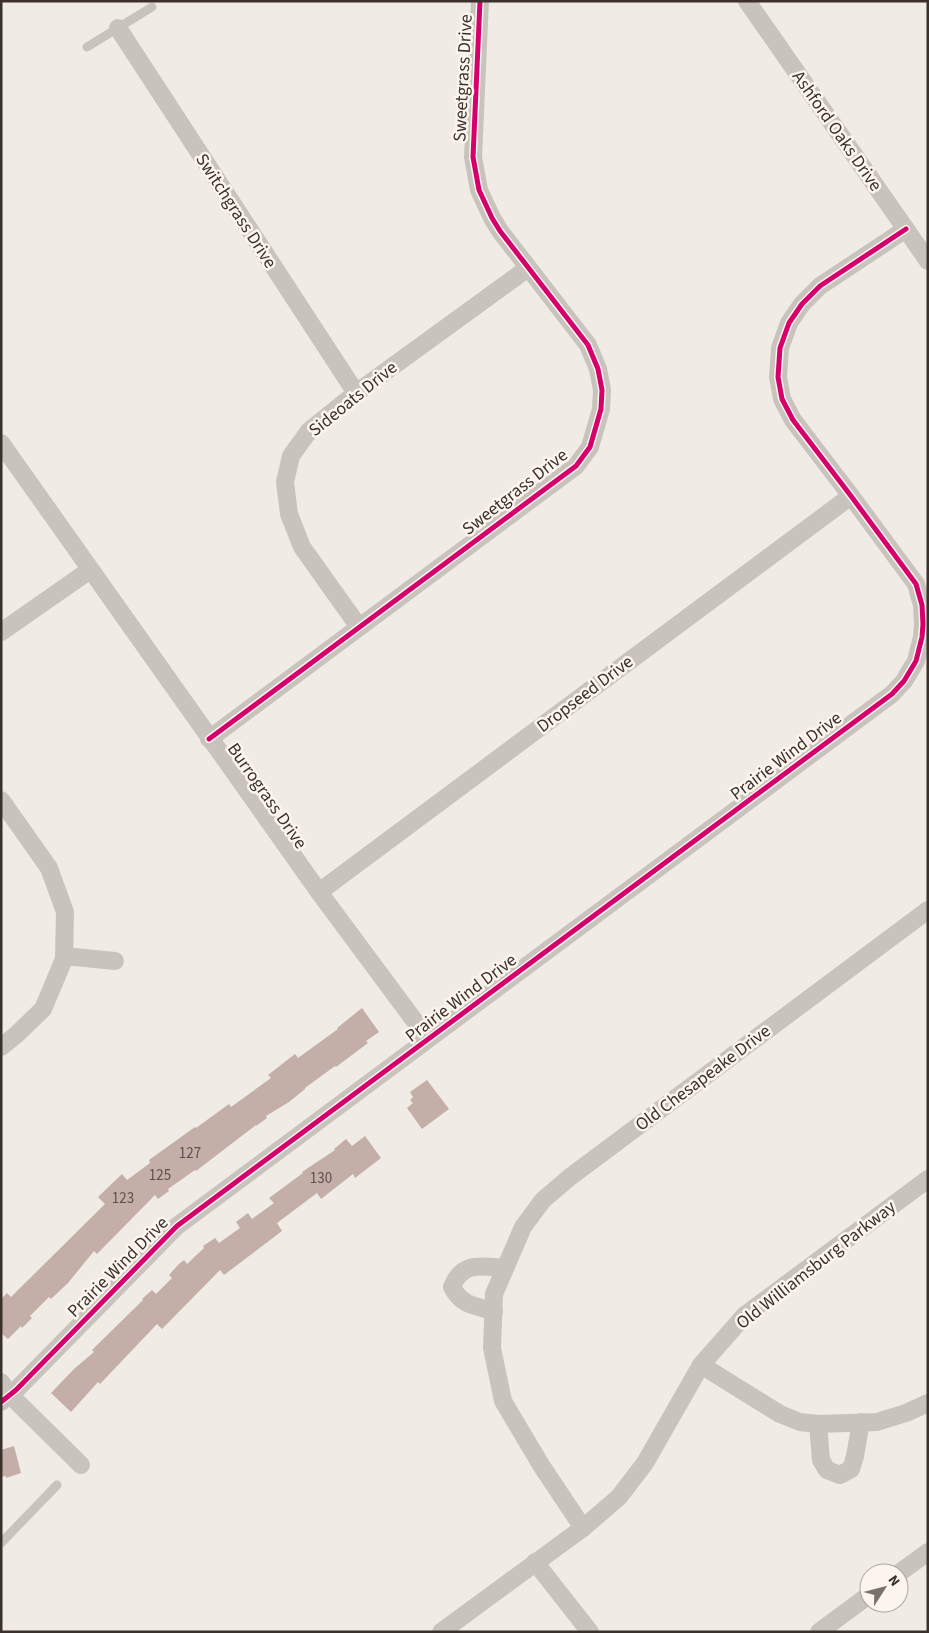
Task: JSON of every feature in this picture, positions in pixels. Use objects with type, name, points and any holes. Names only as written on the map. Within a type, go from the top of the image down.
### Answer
[{"type":"street","name":"Sweetgrass Drive","points":[[210,739],[576,466],[590,447],[601,409],[602,390],[598,369],[588,345],[492,218],[479,190],[473,157],[480,1]]},
{"type":"street","name":"Ashford Oaks Drive","points":[[747,1],[928,261]]},
{"type":"street","name":"Switchgrass Drive","points":[[118,28],[356,393]]},
{"type":"street","name":"Prairie Wind Drive","points":[[4,1393],[177,1226],[892,694],[922,659],[922,637],[925,618],[916,584],[793,420],[782,399],[778,377],[780,348],[789,323],[802,304],[820,286],[906,229]]},
{"type":"street","name":"Sideoats Drive","points":[[359,627],[302,547],[289,514],[285,482],[291,456],[309,431],[356,393],[528,268]]},
{"type":"street","name":"Burrograss Drive","points":[[1,442],[319,892],[428,1039]]},
{"type":"street","name":"Dropseed Drive","points":[[319,892],[851,496]]},
{"type":"street","points":[[1,632],[90,570]]},
{"type":"street","points":[[1,800],[49,868],[64,912],[64,956],[43,1009],[1,1047]]},
{"type":"street","name":"Old Chesapeake Drive","points":[[583,1528],[541,1465],[503,1401],[492,1348],[494,1294],[523,1227],[543,1200],[570,1177],[928,910]]},
{"type":"street","points":[[64,956],[115,961]]},
{"type":"street","name":"Old Williamsburg Parkway","points":[[441,1632],[583,1528],[619,1497],[645,1463],[701,1365],[745,1315],[928,1179]]},
{"type":"street","points":[[494,1310],[465,1303],[457,1296],[452,1287],[460,1272],[470,1267],[505,1268]]},
{"type":"street","points":[[701,1365],[780,1414],[800,1422],[818,1424],[877,1422],[928,1404]]},
{"type":"street","points":[[4,1393],[81,1465]]},
{"type":"street","points":[[818,1424],[821,1460],[828,1470],[840,1475],[851,1469],[856,1456],[862,1422]]},
{"type":"street","points":[[909,1566],[928,1552]]},
{"type":"street","points":[[535,1562],[590,1632]]},
{"type":"street","points":[[819,1632],[859,1602]]},
{"type":"lane","points":[[88,48],[152,6]]},
{"type":"lane","points":[[1,1543],[57,1485]]},
{"type":"building","points":[[362,1008],[379,1032],[366,1041],[368,1043],[305,1088],[289,1102],[266,1116],[267,1118],[196,1171],[168,1189],[169,1191],[158,1199],[155,1195],[97,1254],[94,1251],[68,1283],[51,1299],[49,1297],[30,1316],[32,1318],[22,1328],[21,1326],[8,1339],[1,1333],[1,1299],[7,1293],[11,1297],[105,1204],[98,1197],[122,1174],[127,1180],[150,1163],[149,1160],[229,1104],[231,1107],[271,1078],[268,1075],[295,1054],[298,1058],[338,1029]]},
{"type":"building","points":[[427,1080],[449,1109],[422,1129],[407,1108],[413,1103],[410,1100],[413,1097],[410,1092]]},
{"type":"building","points":[[365,1136],[381,1158],[355,1178],[353,1174],[321,1199],[317,1193],[277,1223],[282,1231],[224,1275],[220,1270],[162,1329],[157,1324],[100,1384],[98,1382],[71,1412],[51,1393],[94,1352],[92,1350],[142,1299],[152,1290],[156,1294],[172,1278],[169,1275],[179,1264],[184,1260],[187,1264],[204,1248],[203,1246],[215,1238],[219,1243],[240,1228],[236,1222],[248,1213],[252,1219],[274,1203],[269,1198],[302,1172],[335,1150],[346,1139],[352,1146]]},
{"type":"building","points":[[14,1446],[21,1473],[6,1478],[6,1476],[1,1477],[1,1450]]},
{"type":"cycle path","points":[[209,739],[576,466],[590,447],[601,409],[602,390],[598,369],[588,345],[500,231],[479,190],[473,157],[480,1]]},
{"type":"cycle path","points":[[1,1402],[16,1390],[177,1226],[892,694],[904,681],[916,661],[922,637],[922,605],[916,584],[793,420],[782,399],[778,377],[780,348],[789,323],[802,304],[820,286],[906,229]]}]
